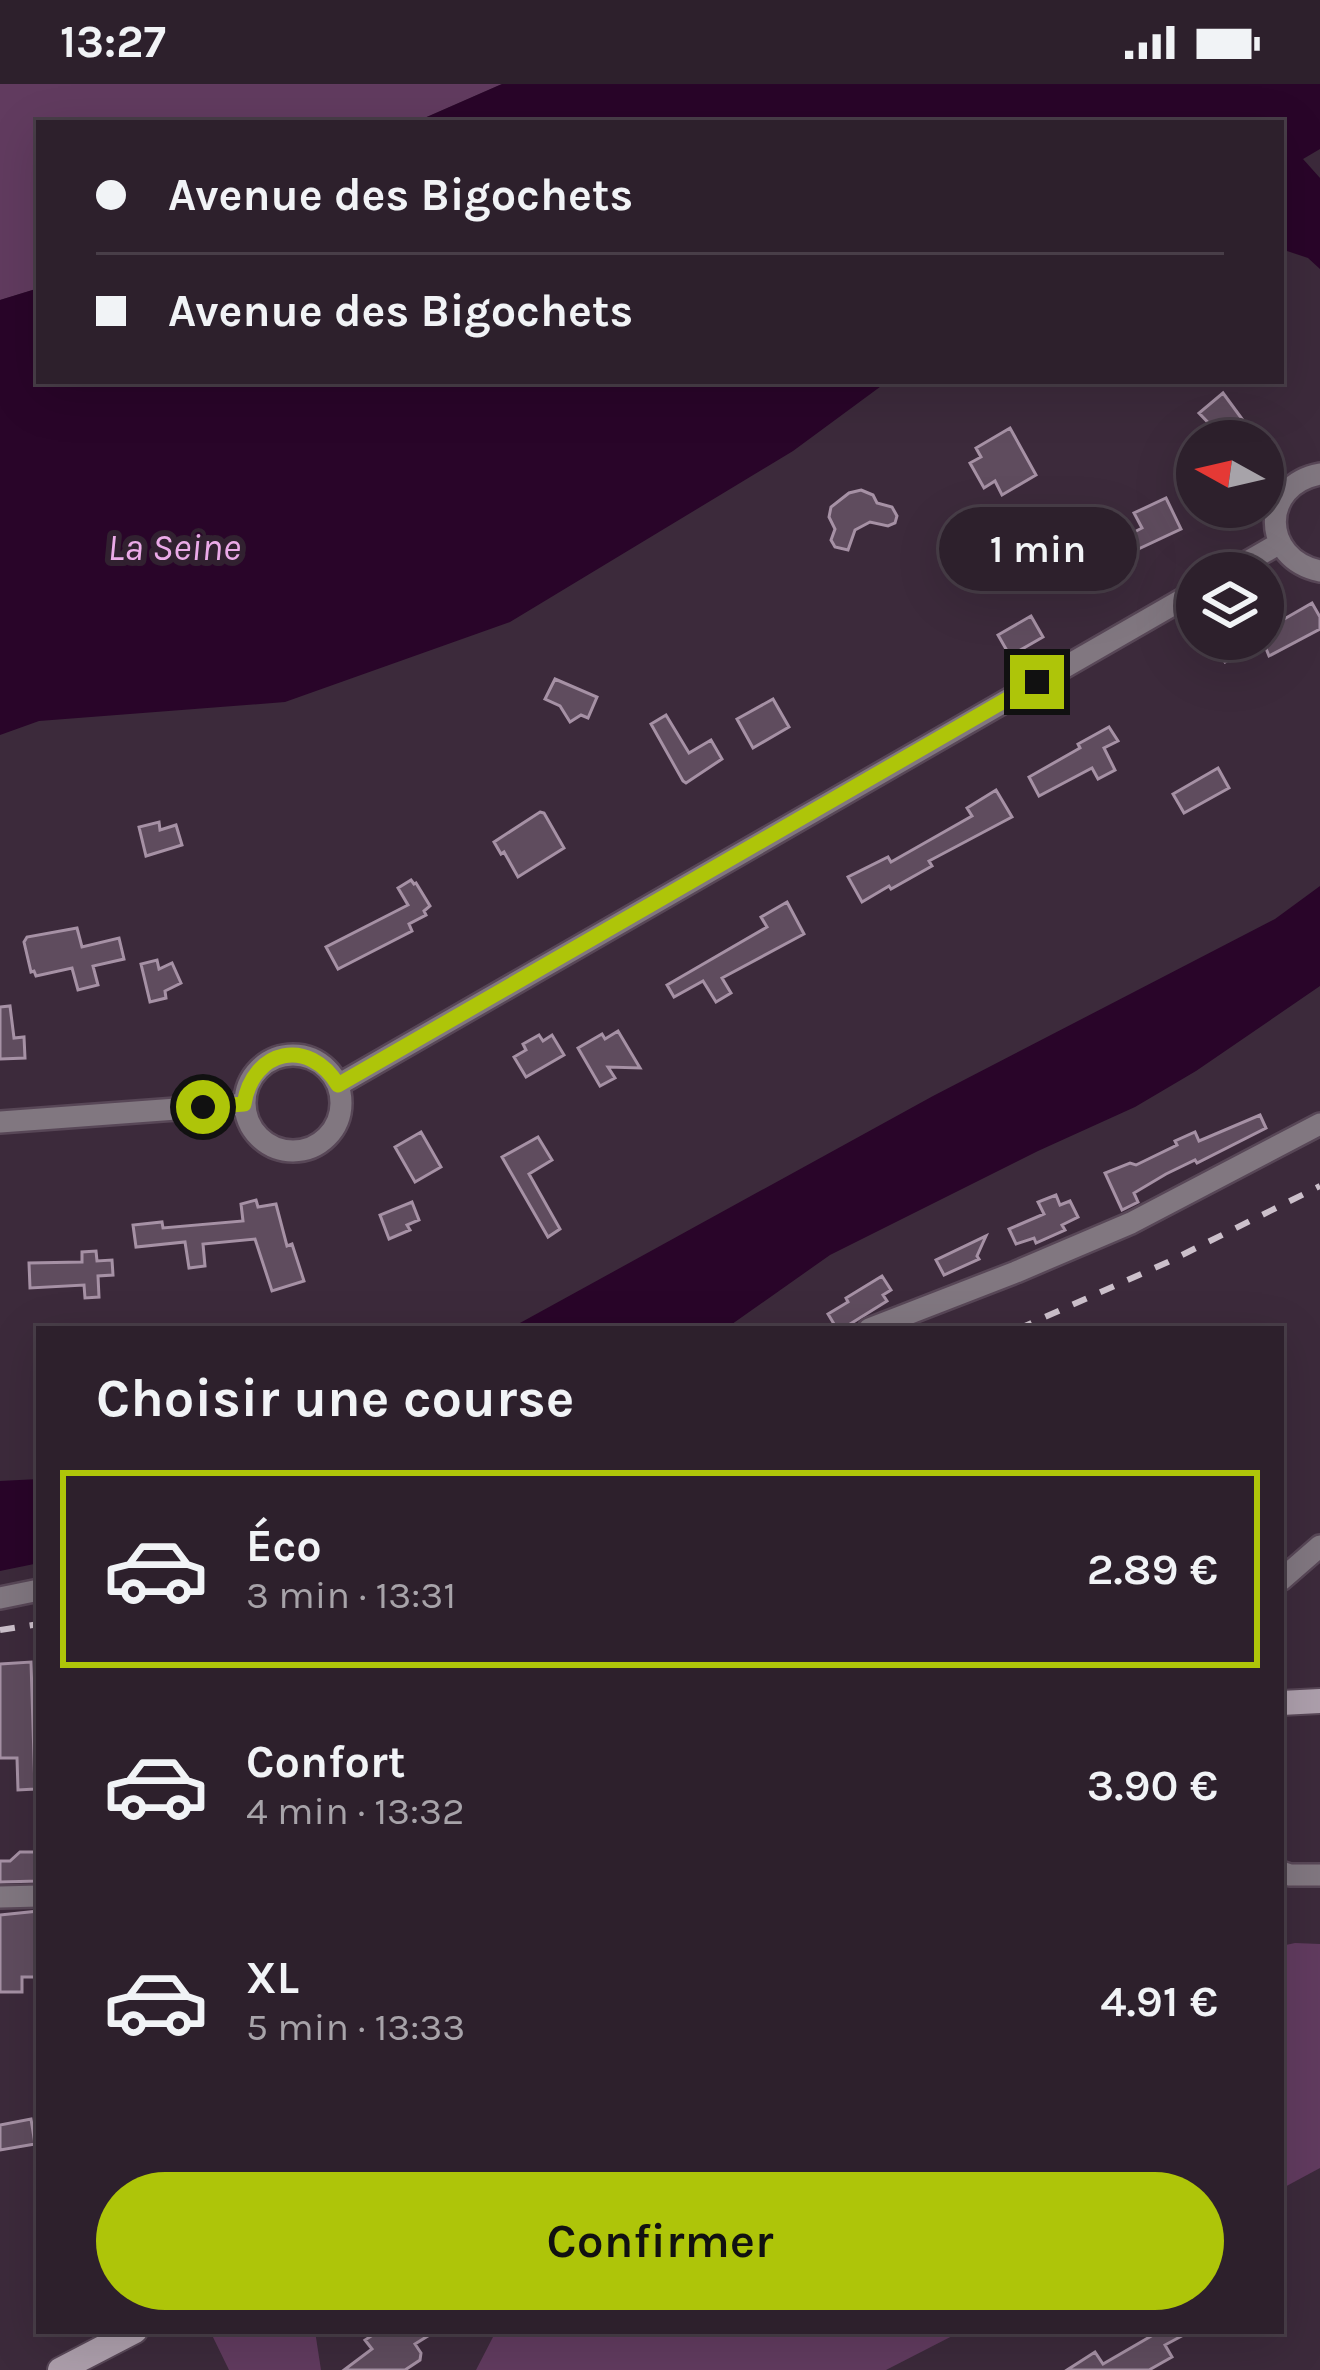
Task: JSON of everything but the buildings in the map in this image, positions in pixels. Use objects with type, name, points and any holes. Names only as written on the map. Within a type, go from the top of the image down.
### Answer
[{"type":"street","points":[[1320,474],[1294,484],[1282,496],[1275,527],[1288,556],[1320,571]]},
{"type":"street","points":[[1264,552],[1280,543]]},
{"type":"street","points":[[338,1085],[1176,603]]},
{"type":"street","points":[[283,1055],[316,1060],[338,1085],[340,1115],[334,1130],[310,1149],[279,1150],[254,1133],[247,1119],[244,1104],[255,1073],[283,1055]]},
{"type":"street","points":[[0,1123],[244,1104]]},
{"type":"street","points":[[876,1326],[1131,1223],[1320,1124]]},
{"type":"street","points":[[1284,1577],[1320,1546]]},
{"type":"street","points":[[0,1598],[36,1591]]},
{"type":"street","points":[[1284,1703],[1320,1702]]},
{"type":"street","points":[[1284,1873],[1320,1875]]},
{"type":"street","points":[[0,1897],[36,1896]]},
{"type":"street","points":[[60,2370],[128,2334]]},
{"type":"shaded area","points":[[0,84],[502,84],[420,120],[36,120],[36,289],[0,300]]},
{"type":"shaded area","points":[[1320,1944],[1320,2168],[1284,2187],[1284,1945]]},
{"type":"shaded area","points":[[211,2334],[315,2334],[321,2370],[229,2370]]},
{"type":"shaded area","points":[[956,2334],[886,2370],[476,2370],[493,2337]]},
{"type":"water","points":[[502,84],[1320,84],[1320,149],[1303,159],[1320,178],[1320,269],[1308,258],[1284,250],[1284,120],[420,120]]},
{"type":"water","name":"La Seine","points":[[36,289],[36,384],[884,384],[793,451],[510,622],[285,702],[39,721],[0,735],[0,300]]},
{"type":"water","points":[[1320,886],[1320,986],[1135,1107],[830,1255],[729,1326],[514,1326],[933,1096],[1275,919]]},
{"type":"water","points":[[36,1479],[36,1564],[0,1571],[0,1481]]},
{"type":"railway","points":[[1025,1326],[1320,1186]]},
{"type":"railway","points":[[0,1630],[36,1624]]},
{"type":"route","points":[[203,1107],[244,1104],[255,1073],[283,1055],[316,1060],[338,1085],[1037,682]]}]
